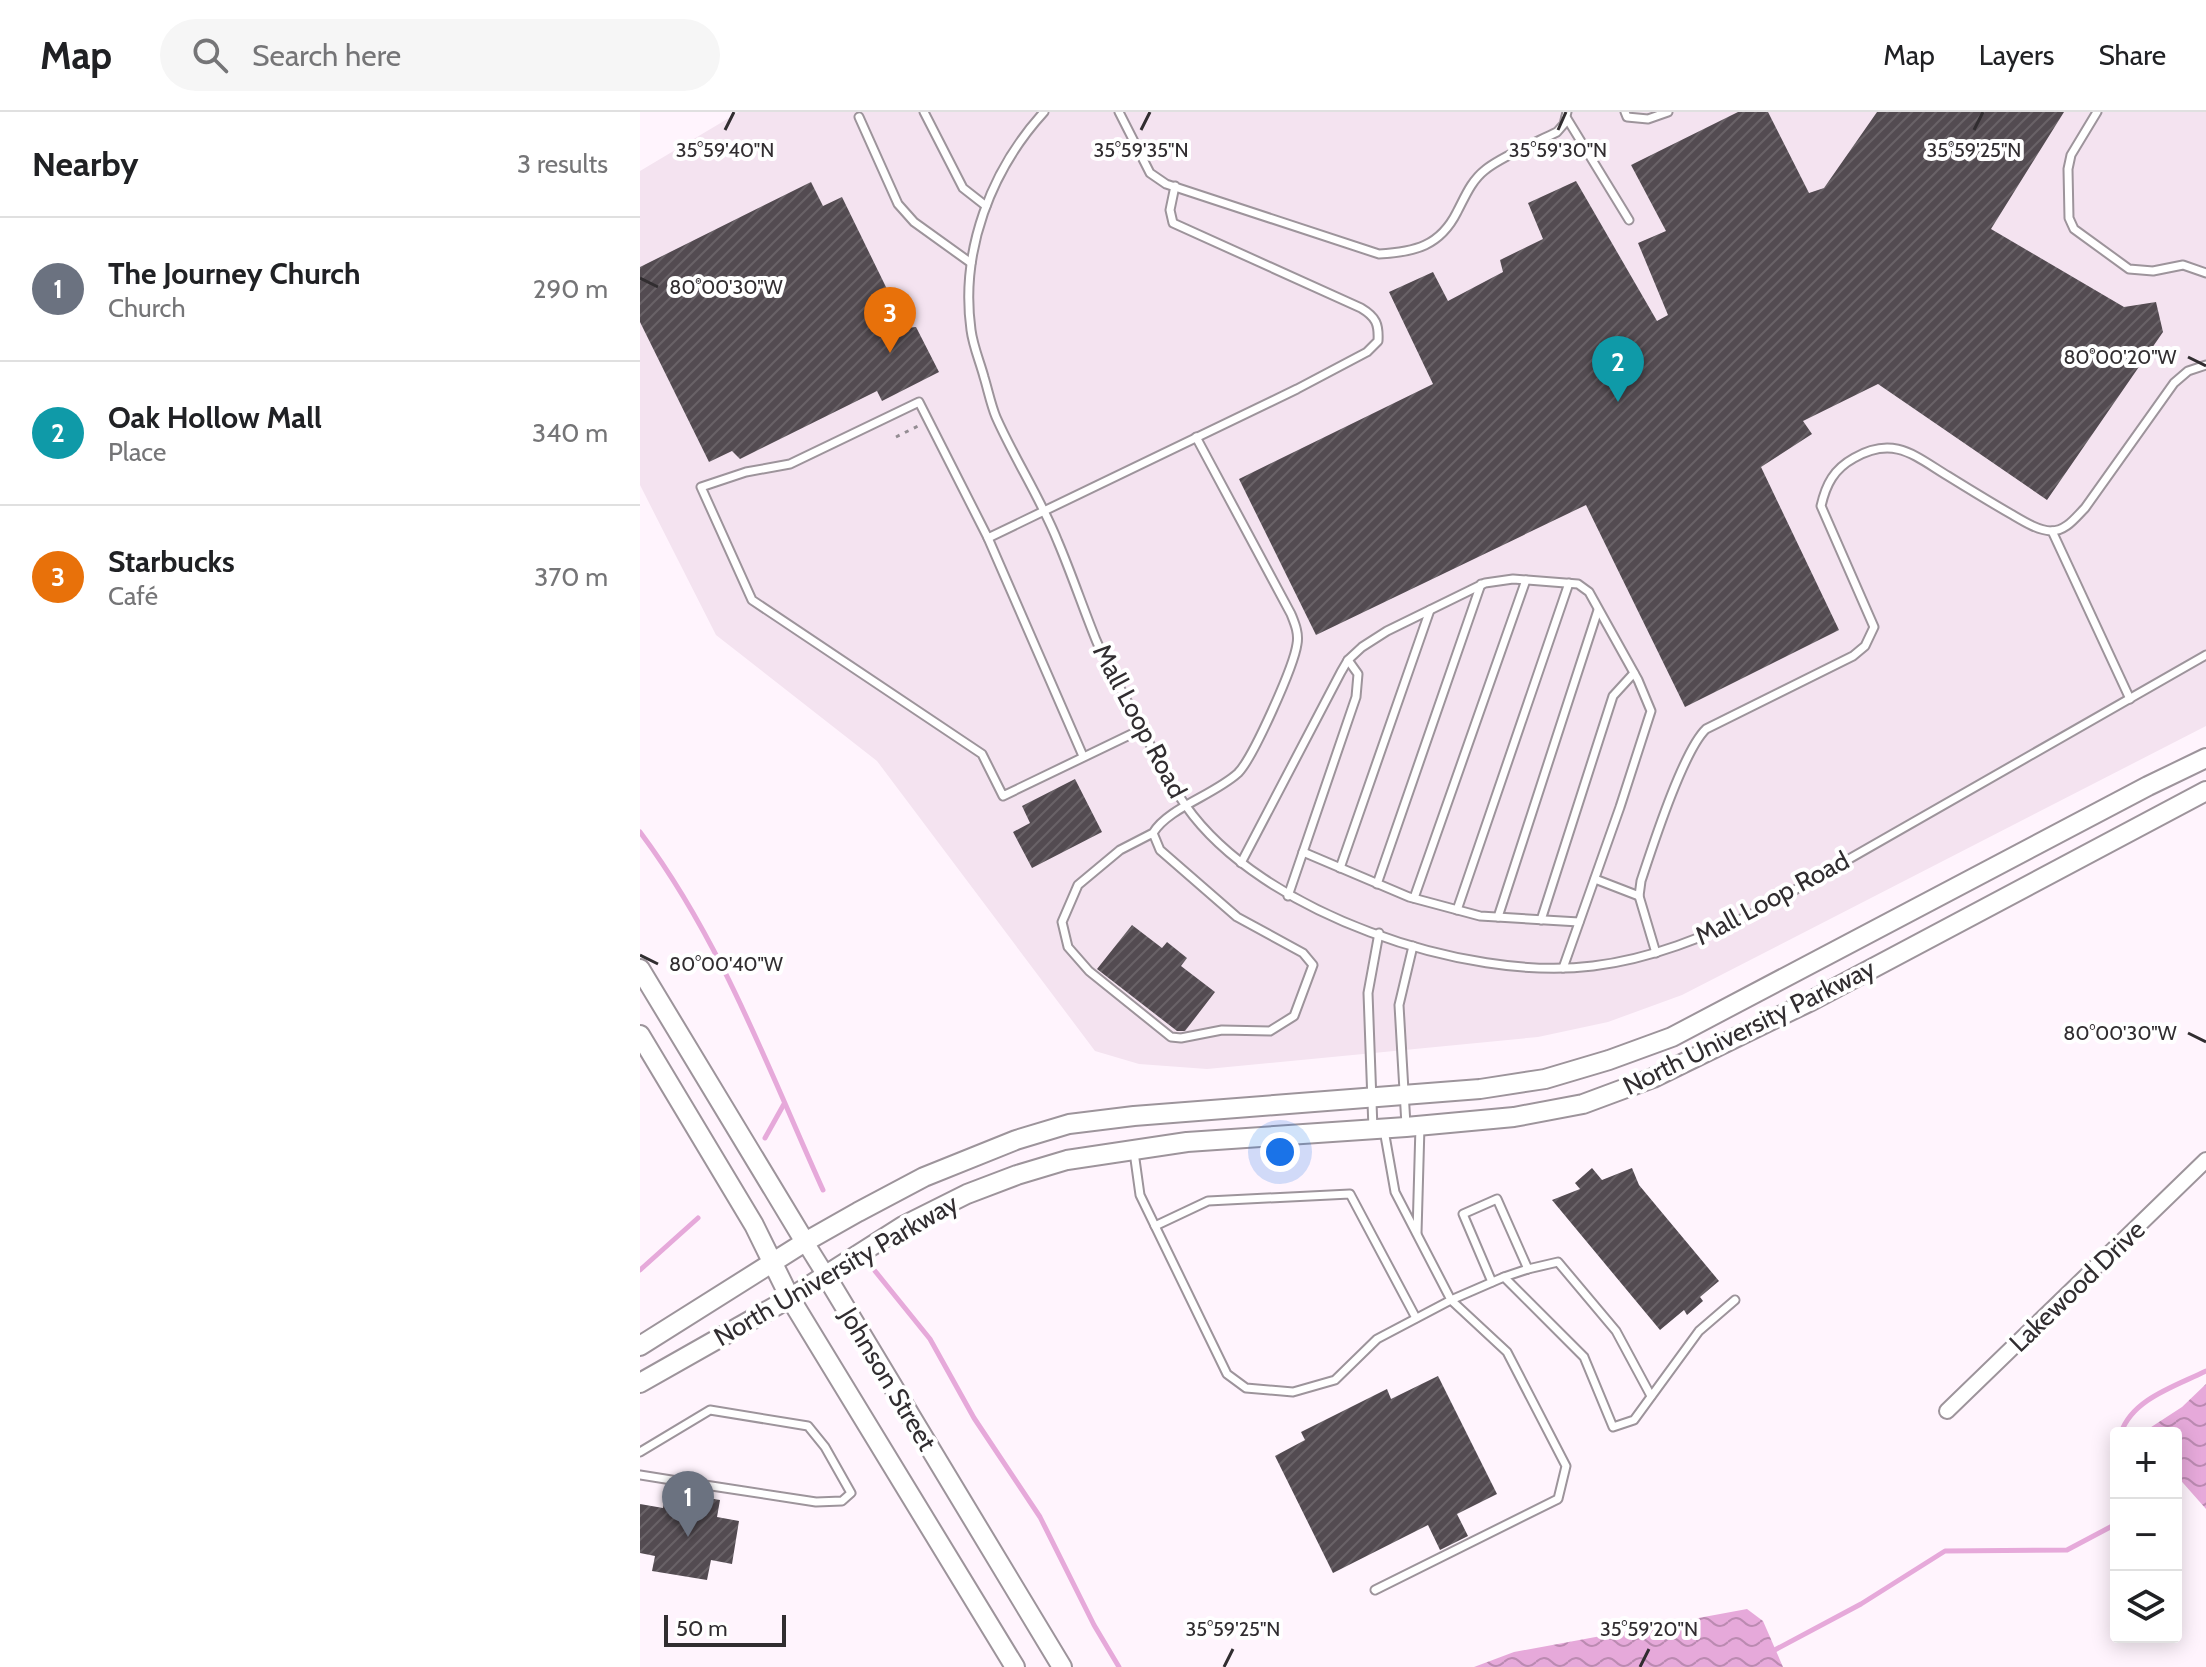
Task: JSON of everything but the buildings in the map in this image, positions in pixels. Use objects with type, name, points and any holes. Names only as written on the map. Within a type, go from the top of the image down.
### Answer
[{"type":"main road","name":"North University Parkway","points":[[640,1346],[805,1242],[924,1177],[1016,1140],[1069,1124],[1480,1089],[1545,1079],[1672,1037],[2206,758]]},
{"type":"main road","name":"North University Parkway","points":[[640,1383],[790,1298],[903,1226],[967,1194],[1017,1175],[1067,1160],[1187,1142],[1514,1117],[1583,1104],[1653,1078],[1811,1001],[2206,791]]},
{"type":"main road","name":"Johnson Street","points":[[640,969],[805,1242]]},
{"type":"main road","name":"Johnson Street","points":[[640,1035],[754,1225],[790,1298],[1015,1667]]},
{"type":"main road","name":"Johnson Street","points":[[825,1274],[1062,1667]]},
{"type":"street","name":"Lakewood Drive","points":[[1947,1411],[2206,1160]]},
{"type":"street","name":"Johnson Street","points":[[805,1242],[825,1274]]},
{"type":"lane","points":[[924,112],[963,188],[986,206]]},
{"type":"lane","name":"Mall Loop Road","points":[[1044,112],[1002,168],[986,206],[971,263],[971,330],[995,414],[1057,538],[1097,643],[1187,807],[1241,863],[1288,896],[1328,915],[1413,946],[1492,964],[1563,968],[1591,966],[1656,953],[1710,935],[1758,911],[2206,655]]},
{"type":"lane","points":[[1119,112],[1150,173],[1175,186],[1379,254],[1406,253],[1430,243],[1452,221],[1473,182],[1485,170],[1557,132],[1566,114]]},
{"type":"lane","points":[[1625,112],[1627,117],[1648,119],[1668,112]]},
{"type":"lane","points":[[2097,112],[2071,155],[2069,218],[2074,229],[2129,269],[2153,271],[2183,265],[2206,273]]},
{"type":"lane","points":[[1566,114],[1629,220]]},
{"type":"lane","points":[[859,117],[898,204],[914,222],[971,263]]},
{"type":"lane","points":[[988,538],[1367,352],[1378,341],[1379,324],[1361,308],[1173,223],[1170,210],[1175,186]]},
{"type":"lane","points":[[1656,953],[1639,896],[1641,881],[1697,738],[1706,729],[1853,656],[1870,638],[1874,627],[1821,506],[1826,485],[1837,470],[1872,449],[1896,448],[1916,454],[2021,519],[2052,531],[2069,525],[2085,508],[2174,383],[2188,371],[2206,365]]},
{"type":"lane","points":[[1083,756],[988,538],[919,402],[790,464],[746,472],[701,487],[752,600],[982,754],[1003,796],[1142,729]]},
{"type":"lane","points":[[1153,833],[1160,850],[1237,917],[1303,953],[1313,965],[1294,1016],[1270,1031],[1222,1030],[1192,1038],[1171,1037],[1089,971],[1068,947],[1062,922],[1078,885],[1120,850],[1153,833],[1160,821],[1240,772],[1281,688],[1297,644],[1297,630],[1291,614],[1196,437]]},
{"type":"lane","points":[[2052,531],[2130,699]]},
{"type":"lane","points":[[1241,863],[1348,660],[1362,647],[1387,631],[1494,580],[1578,584],[1589,592],[1634,673],[1651,711],[1563,968]]},
{"type":"lane","points":[[1414,898],[1526,580]]},
{"type":"lane","points":[[1457,910],[1569,583]]},
{"type":"lane","points":[[1377,884],[1481,584]]},
{"type":"lane","points":[[1340,868],[1430,610]]},
{"type":"lane","points":[[1498,917],[1598,610]]},
{"type":"lane","points":[[1288,896],[1356,697],[1358,674],[1348,660]]},
{"type":"lane","points":[[1541,920],[1613,696],[1634,673]]},
{"type":"lane","points":[[1303,852],[1414,898],[1480,916],[1579,922]]},
{"type":"lane","points":[[1595,879],[1639,896]]},
{"type":"lane","points":[[1375,1590],[1558,1499],[1566,1466],[1507,1352],[1451,1300],[1395,1192],[1372,1097],[1368,993],[1379,933]]},
{"type":"lane","points":[[1413,946],[1399,1005],[1405,1095],[1413,1126],[1417,1235]]},
{"type":"lane","points":[[1134,1150],[1140,1195],[1227,1374],[1246,1388],[1293,1392],[1335,1380],[1377,1339],[1416,1318],[1504,1277],[1558,1262],[1616,1331],[1651,1396]]},
{"type":"lane","points":[[1155,1226],[1208,1201],[1350,1194],[1416,1318]]},
{"type":"lane","points":[[1492,1282],[1463,1214],[1497,1199],[1528,1269]]},
{"type":"lane","points":[[1504,1277],[1584,1357],[1613,1427],[1634,1420],[1699,1331],[1735,1300]]},
{"type":"lane","points":[[640,1452],[710,1410],[808,1426],[825,1447],[851,1493],[842,1501],[816,1502],[705,1485]]},
{"type":"lane","points":[[640,1475],[684,1482]]},
{"type":"shaded area","points":[[739,112],[2206,112],[2206,726],[1682,995],[1608,1022],[1538,1037],[1207,1069],[1139,1064],[1095,1051],[877,761],[716,635],[640,485],[640,171]]},
{"type":"water","points":[[2206,1384],[2206,1509],[2182,1482],[2182,1427],[2151,1427],[2182,1407]]},
{"type":"water","points":[[1747,1609],[1763,1621],[1783,1667],[1474,1667],[1514,1652]]},
{"type":"waterway","points":[[640,832],[669,873],[719,961],[823,1190]]},
{"type":"waterway","points":[[765,1138],[784,1104]]},
{"type":"waterway","points":[[640,1270],[698,1218]]},
{"type":"waterway","points":[[875,1271],[930,1339],[974,1418],[1040,1517],[1094,1625],[1119,1667]]},
{"type":"waterway","points":[[2124,1427],[2145,1402],[2206,1371]]},
{"type":"waterway","points":[[1771,1652],[1861,1604],[1945,1551],[2067,1550],[2110,1527]]},
{"type":"place","name":"Starbucks","points":[[890,353]]},
{"type":"place","name":"Oak Hollow Mall","points":[[1618,402]]},
{"type":"place","name":"The Journey Church","points":[[688,1537]]}]
